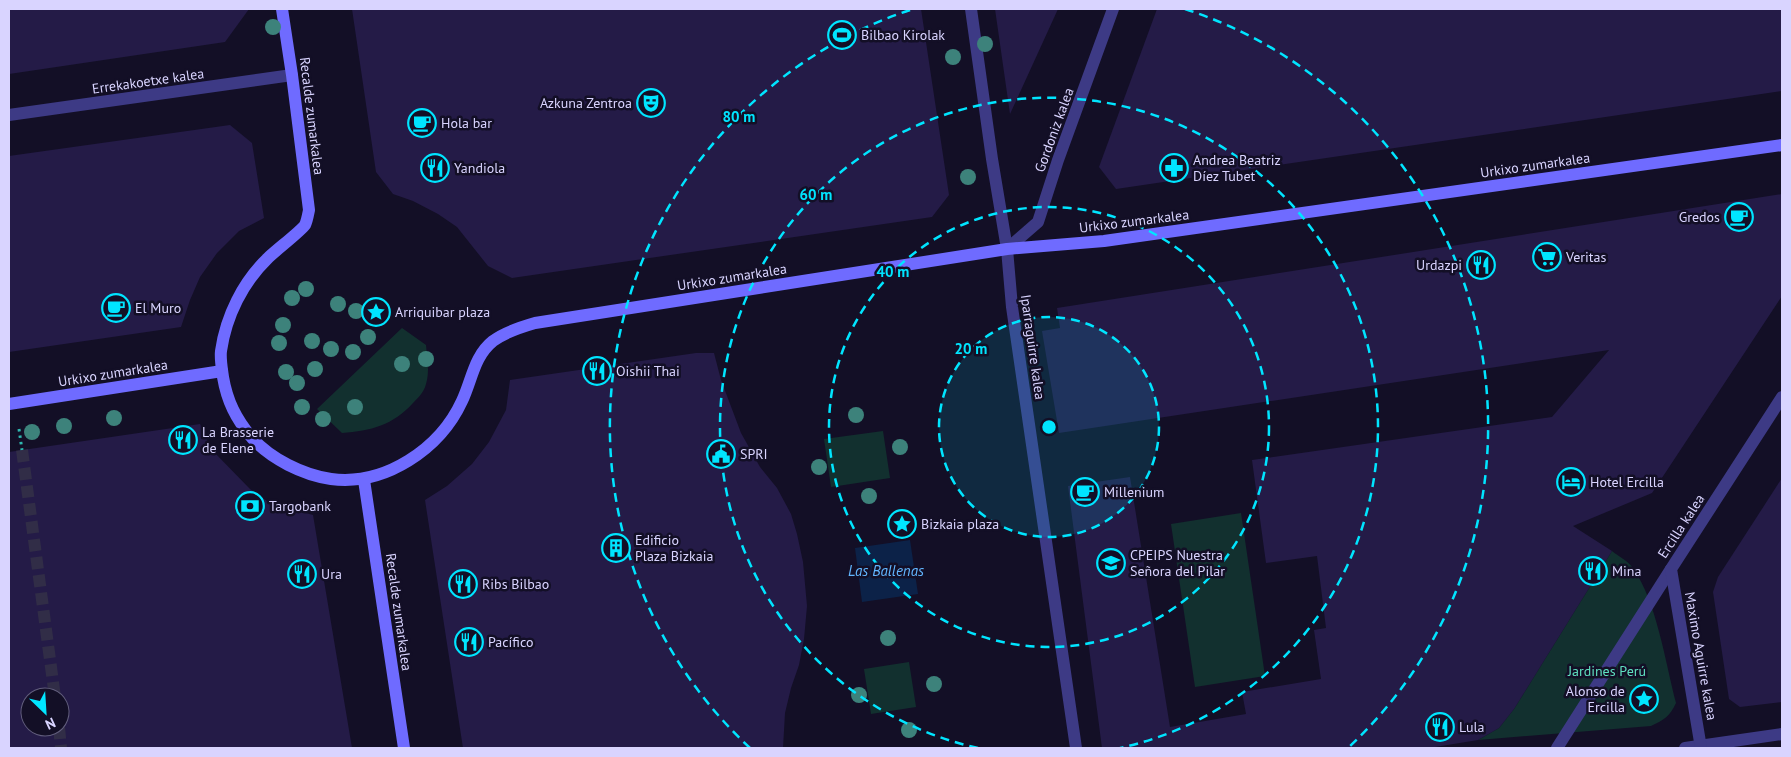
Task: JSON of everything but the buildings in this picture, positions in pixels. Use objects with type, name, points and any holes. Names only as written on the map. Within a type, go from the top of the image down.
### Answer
[{"type":"main road","name":"Recalde zumarkalea","points":[[222,371],[221,352],[224,337],[230,317],[244,287],[266,259],[304,226],[309,210],[282,9]]},
{"type":"main road","name":"Urkixo zumarkalea","points":[[364,480],[410,459],[436,439],[453,418],[462,402],[474,365],[493,341],[518,327],[1006,249],[1104,241],[1782,145]]},
{"type":"main road","name":"Urkixo zumarkalea","points":[[9,404],[222,371]]},
{"type":"main road","points":[[222,371],[226,393],[232,409],[248,433],[270,453],[293,467],[318,477],[364,480]]},
{"type":"main road","name":"Recalde zumarkalea","points":[[364,480],[404,748]]},
{"type":"street","name":"Iparraguirre kalea","points":[[971,9],[1076,748]]},
{"type":"street","name":"Gordoniz kalea","points":[[1006,249],[1038,222],[1113,9]]},
{"type":"street","name":"Errekakoetxe kalea","points":[[9,115],[292,75]]},
{"type":"street","name":"Ercilla kalea","points":[[1558,748],[1782,398]]},
{"type":"street","name":"Maximo Aguirre kalea","points":[[1671,570],[1701,747]]},
{"type":"street","points":[[1685,748],[1782,734]]},
{"type":"green space","points":[[402,328],[426,345],[428,375],[424,390],[405,411],[389,422],[363,431],[342,433],[317,409]]},
{"type":"green space","points":[[883,431],[890,478],[831,487],[824,439]]},
{"type":"green space","points":[[1241,513],[1265,676],[1195,687],[1171,524]]},
{"type":"green space","name":"Jardines Perú","points":[[1612,551],[1633,568],[1641,582],[1654,615],[1676,703],[1669,714],[1663,720],[1651,726],[1478,740],[1499,728],[1514,709]]},
{"type":"green space","points":[[909,662],[916,707],[871,714],[864,669]]},
{"type":"water","name":"Las Ballenas","points":[[910,540],[918,594],[862,602],[855,548]]},
{"type":"tunnel","points":[[22,450],[54,687]]},
{"type":"tunnel","points":[[60,737],[61,748]]},
{"type":"place","name":"Bilbao Kirolak","points":[[842,35]]},
{"type":"place","name":"Azkuna Zentroa","points":[[651,103]]},
{"type":"place","name":"Hola bar","points":[[422,123]]},
{"type":"place","name":"Yandiola","points":[[435,168]]},
{"type":"place","name":"Andrea Beatriz Díez Tubet","points":[[1174,168]]},
{"type":"place","name":"Gredos","points":[[1739,217]]},
{"type":"place","name":"Veritas","points":[[1547,257]]},
{"type":"place","name":"Urdazpi","points":[[1481,265]]},
{"type":"place","name":"El Muro","points":[[116,308]]},
{"type":"place","name":"Arriquibar plaza","points":[[376,312]]},
{"type":"place","name":"Oishii Thai","points":[[597,371]]},
{"type":"place","name":"La Brasserie de Elene","points":[[183,440]]},
{"type":"place","name":"SPRI","points":[[721,454]]},
{"type":"place","name":"Hotel Ercilla","points":[[1571,482]]},
{"type":"place","name":"Millenium","points":[[1085,492]]},
{"type":"place","name":"Targobank","points":[[250,506]]},
{"type":"place","name":"Bizkaia plaza","points":[[902,524]]},
{"type":"place","name":"Edificio Plaza Bizkaia","points":[[616,548]]},
{"type":"place","name":"CPEIPS Nuestra Señora del Pilar","points":[[1111,563]]},
{"type":"place","name":"Mina","points":[[1593,571]]},
{"type":"place","name":"Ura","points":[[302,574]]},
{"type":"place","name":"Ribs Bilbao","points":[[463,584]]},
{"type":"place","name":"Pacífico","points":[[469,642]]},
{"type":"place","name":"Alonso de Ercilla","points":[[1644,699]]},
{"type":"place","name":"Lula","points":[[1440,727]]}]
